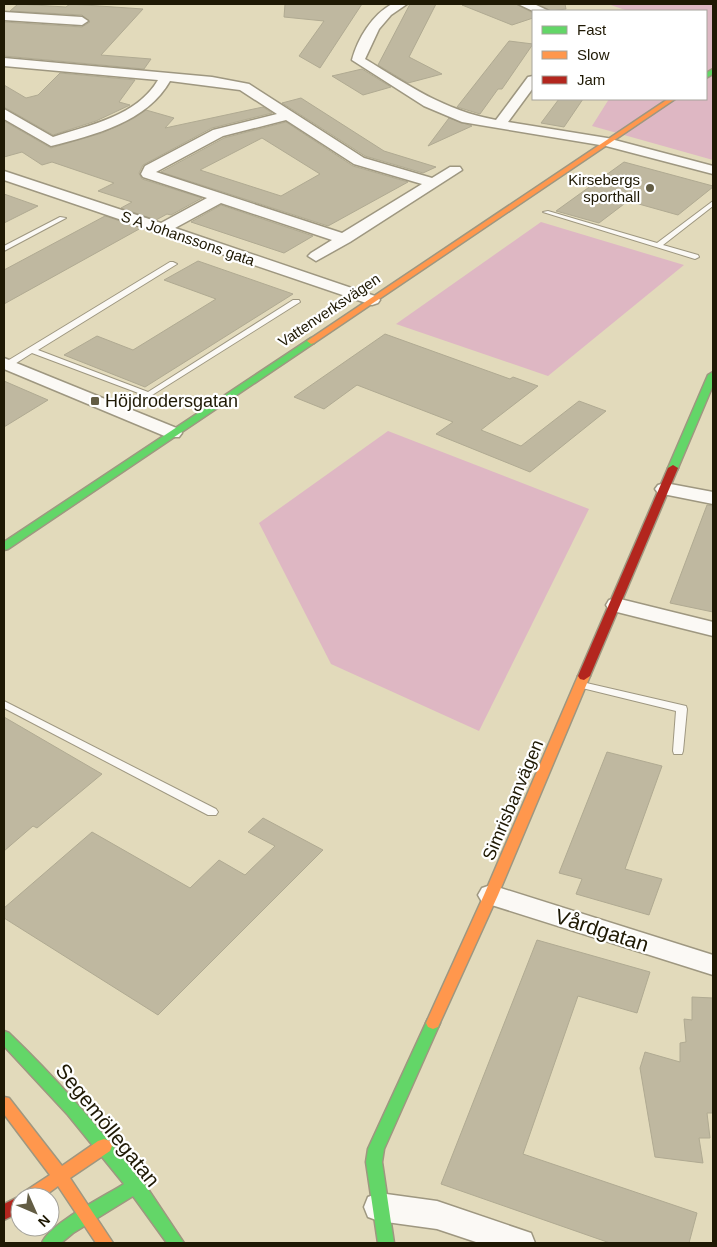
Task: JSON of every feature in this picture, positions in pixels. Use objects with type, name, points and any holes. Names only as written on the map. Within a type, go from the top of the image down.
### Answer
[{"type":"main road","name":"Vattenverksvägen","points":[[4,548],[670,100]]},
{"type":"main road","name":"Simrisbanvägen","points":[[386,1243],[374,1162],[376,1149],[491,895],[711,385]]},
{"type":"main road","name":"Segemöllegatan","points":[[4,1037],[55,1086],[136,1185],[176,1243]]},
{"type":"main road","points":[[4,1103],[60,1176],[105,1243]]},
{"type":"main road","points":[[44,1187],[104,1146]]},
{"type":"main road","points":[[50,1243],[67,1228],[136,1185]]},
{"type":"street","points":[[400,4],[388,9],[381,18],[359,54],[360,62],[441,109],[467,119],[607,142],[713,170]]},
{"type":"street","points":[[524,4],[540,10]]},
{"type":"street","points":[[4,16],[82,21]]},
{"type":"street","points":[[4,62],[212,81],[244,87],[359,161],[433,183]]},
{"type":"street","points":[[4,113],[51,142],[98,126],[131,112],[152,99],[165,78]]},
{"type":"street","points":[[499,125],[532,81]]},
{"type":"street","points":[[288,115],[218,133],[148,171],[151,176],[344,239]]},
{"type":"street","points":[[316,256],[455,170]]},
{"type":"street","name":"S A Johanssons gata","points":[[4,175],[372,300]]},
{"type":"street","points":[[162,229],[219,198]]},
{"type":"street","points":[[5,364],[173,433]]},
{"type":"street","points":[[665,489],[713,498]]},
{"type":"street","points":[[616,605],[713,629]]},
{"type":"street","name":"Vårdgatan","points":[[491,895],[713,965]]},
{"type":"street","points":[[380,1207],[437,1215],[520,1243]]},
{"type":"lane","points":[[659,245],[713,203]]},
{"type":"lane","points":[[546,212],[695,257]]},
{"type":"lane","points":[[4,249],[62,218]]},
{"type":"lane","points":[[5,364],[32,350],[173,264]]},
{"type":"lane","points":[[32,350],[149,394],[296,302]]},
{"type":"lane","points":[[582,685],[682,709],[678,752]]},
{"type":"lane","points":[[4,704],[212,812]]},
{"type":"shaded area","points":[[608,4],[713,4],[713,160],[592,126],[608,100],[707,100],[707,10],[625,10]]},
{"type":"shaded area","points":[[541,222],[684,265],[548,376],[396,324]]},
{"type":"shaded area","points":[[388,431],[589,509],[479,731],[331,664],[259,523]]},
{"type":"building","points":[[18,4],[66,7],[70,4],[143,9],[101,55],[151,59],[144,69],[4,56],[4,22],[82,27],[90,22],[82,15],[10,11]]},
{"type":"building","points":[[285,4],[362,4],[320,68],[299,56],[324,21],[284,17]]},
{"type":"building","points":[[410,4],[436,4],[409,57],[442,74],[408,83],[378,65]]},
{"type":"building","points":[[516,4],[532,12],[532,18],[512,25],[462,5]]},
{"type":"building","points":[[538,4],[565,4],[566,9],[549,10]]},
{"type":"building","points":[[509,41],[532,44],[502,89],[498,89],[480,114],[457,107]]},
{"type":"building","points":[[362,69],[391,87],[363,95],[332,76]]},
{"type":"building","points":[[60,73],[135,80],[119,102],[130,105],[96,121],[53,135],[4,107],[4,85],[26,98],[38,95]]},
{"type":"building","points":[[301,98],[384,151],[436,167],[423,173],[365,156],[282,103]]},
{"type":"building","points":[[558,100],[582,100],[564,127],[541,123]]},
{"type":"building","points":[[263,107],[272,113],[212,128],[143,165],[139,173],[142,179],[202,198],[171,215],[167,214],[156,220],[121,208],[132,202],[98,191],[114,183],[52,162],[42,165],[22,152],[4,157],[4,121],[51,148],[102,133],[134,118],[146,110],[174,118],[165,128]]},
{"type":"building","points":[[449,118],[472,126],[428,146]]},
{"type":"building","points":[[286,122],[353,166],[408,182],[328,226],[161,172],[224,138]],"holes":[[[262,138],[320,174],[281,196],[200,170]]]},
{"type":"building","name":"Kirsebergs sporthall","points":[[624,162],[713,187],[678,215],[628,201],[599,223],[556,211]]},
{"type":"building","points":[[4,194],[38,206],[4,223]]},
{"type":"building","points":[[221,205],[313,236],[284,253],[191,222]]},
{"type":"building","points":[[105,216],[141,228],[4,304],[4,270]]},
{"type":"building","points":[[198,261],[293,294],[145,387],[64,355],[97,336],[133,350],[216,299],[164,280]]},
{"type":"building","points":[[385,334],[510,379],[513,377],[538,386],[481,430],[521,446],[579,401],[606,411],[530,472],[436,434],[453,422],[357,385],[324,409],[294,397]]},
{"type":"building","points":[[4,381],[48,400],[4,427]]},
{"type":"building","points":[[707,505],[713,506],[713,612],[670,603]]},
{"type":"building","points":[[4,717],[102,774],[37,828],[33,826],[4,851]]},
{"type":"building","points":[[607,752],[662,766],[625,869],[662,879],[649,915],[576,894],[582,879],[559,873]]},
{"type":"building","points":[[263,818],[323,850],[158,1015],[4,918],[4,908],[92,832],[190,888],[219,860],[245,875],[275,846],[248,832]]},
{"type":"building","points":[[537,940],[650,972],[637,1013],[578,996],[523,1154],[697,1213],[689,1243],[610,1243],[441,1184]]},
{"type":"building","points":[[692,997],[713,998],[713,1113],[707,1113],[710,1138],[699,1138],[703,1163],[655,1157],[640,1068],[645,1052],[680,1062],[680,1043],[686,1042],[684,1019],[692,1020]]},
{"type":"traffic: fast","points":[[707,75],[713,71]]},
{"type":"traffic: fast","points":[[4,547],[311,341]]},
{"type":"traffic: fast","points":[[673,468],[713,375]]},
{"type":"traffic: fast","points":[[386,1243],[374,1162],[376,1149],[433,1023]]},
{"type":"traffic: fast","points":[[4,1037],[74,1110],[136,1188],[176,1243]]},
{"type":"traffic: fast","points":[[50,1243],[67,1228],[136,1185]]},
{"type":"traffic: slow","points":[[311,341],[671,100]]},
{"type":"traffic: slow","points":[[433,1023],[491,895],[584,676]]},
{"type":"traffic: slow","points":[[4,1103],[60,1176],[105,1243]]},
{"type":"traffic: slow","points":[[45,1187],[104,1146]]},
{"type":"traffic: jam","points":[[584,676],[673,468]]},
{"type":"traffic: jam","points":[[4,1213],[10,1209]]},
{"type":"place","name":"Kirsebergs sporthall","points":[[650,188]]},
{"type":"place","name":"Höjdrodersgatan","points":[[95,401]]}]
